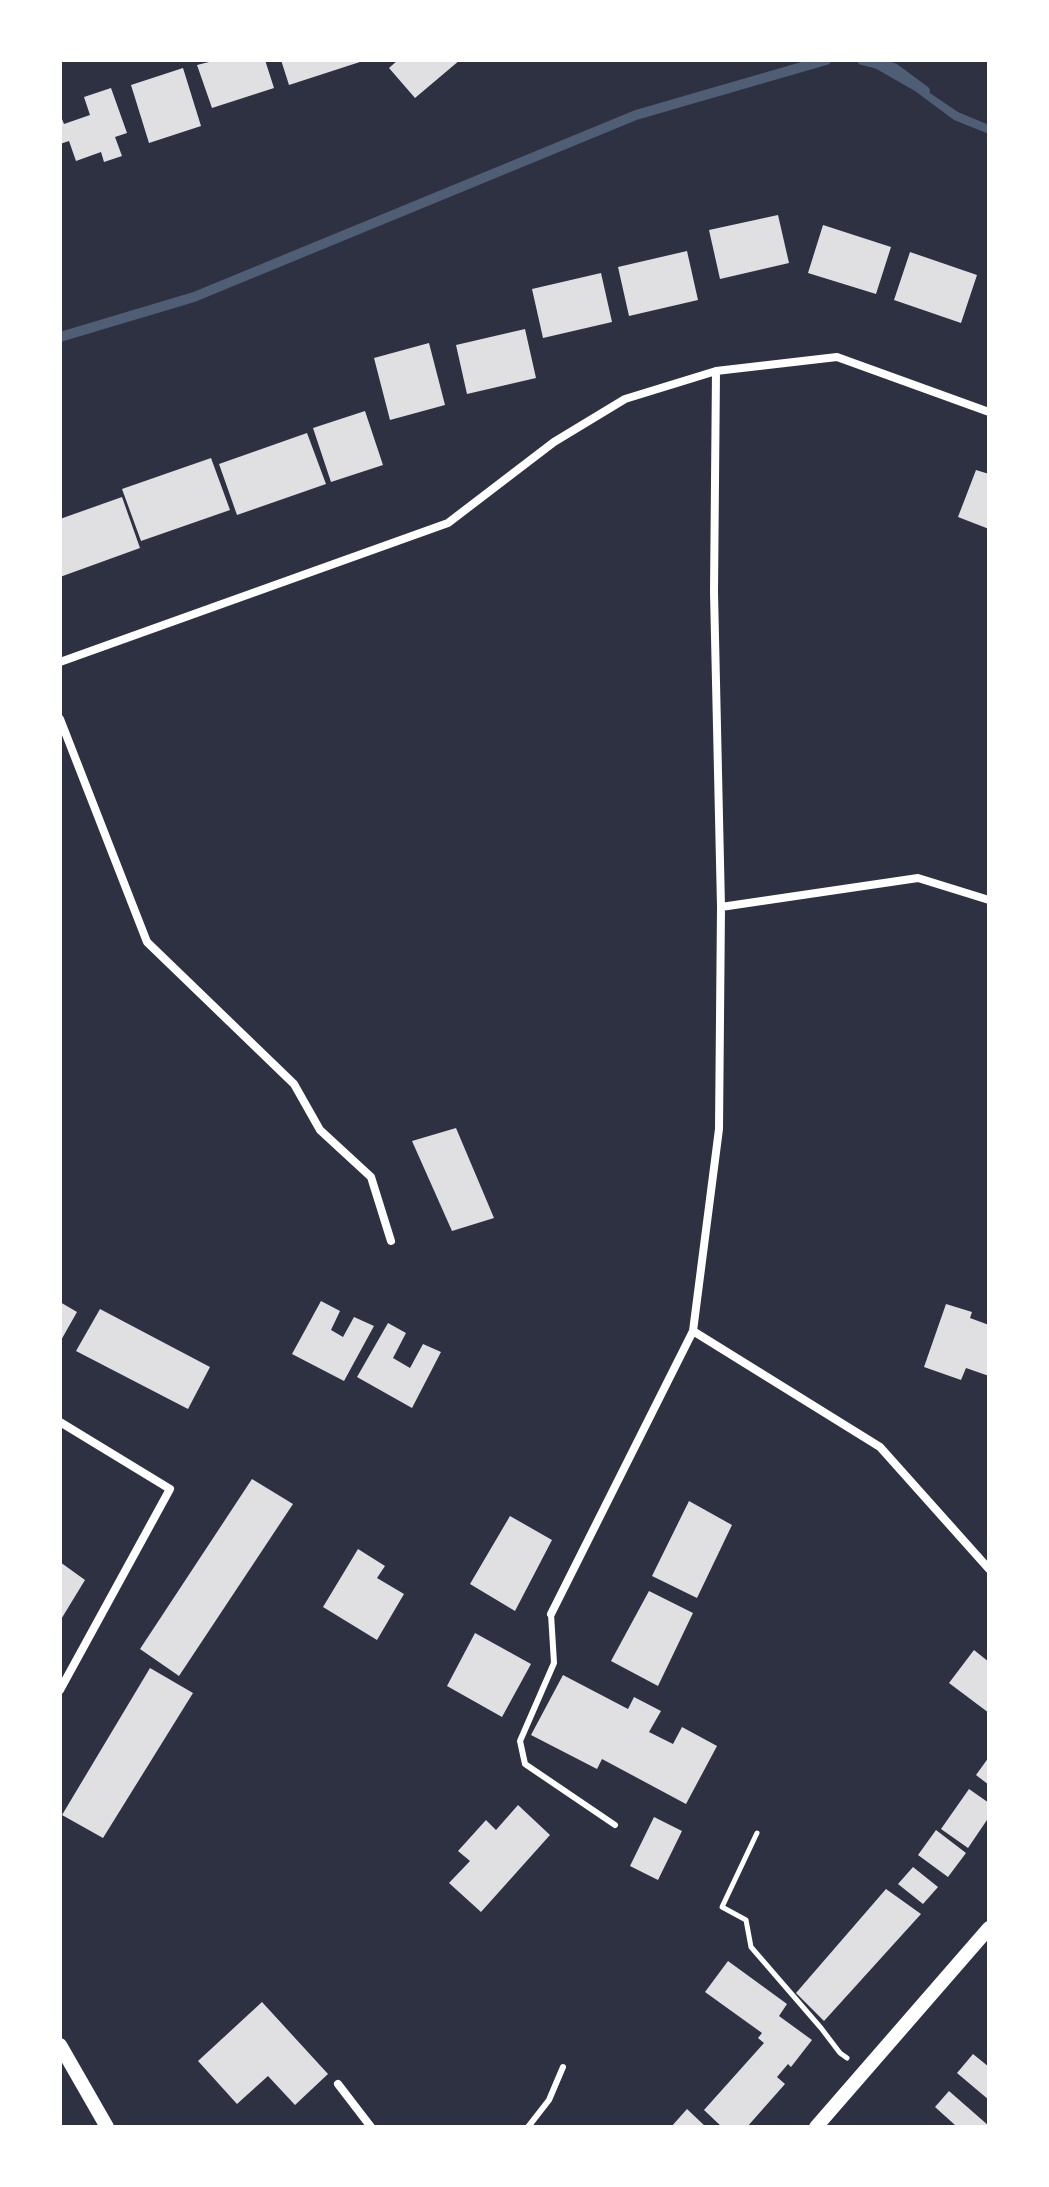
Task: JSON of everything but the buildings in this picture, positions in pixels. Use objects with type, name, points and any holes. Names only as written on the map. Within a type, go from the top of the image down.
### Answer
[{"type":"street","points":[[60,662],[448,523],[554,442],[625,399],[716,371],[837,357],[989,412]]},
{"type":"street","points":[[551,1614],[693,1331],[719,1129],[721,907],[714,592],[716,371]]},
{"type":"street","points":[[60,719],[147,942],[294,1084],[320,1130],[371,1177],[391,1241]]},
{"type":"street","points":[[721,907],[918,878],[989,900]]},
{"type":"street","points":[[693,1331],[880,1447],[989,1569]]},
{"type":"street","points":[[60,1422],[170,1489],[61,1686]]},
{"type":"street","points":[[816,2127],[989,1928]]},
{"type":"street","points":[[60,2045],[107,2127]]},
{"type":"street","points":[[338,2084],[371,2127]]},
{"type":"lane","points":[[551,1614],[554,1663],[520,1741],[525,1764],[615,1825]]},
{"type":"lane","points":[[528,2127],[549,2100],[563,2067]]},
{"type":"path","points":[[757,1833],[722,1907],[746,1920],[751,1947],[840,2053],[864,2070]]},
{"type":"water","points":[[874,60],[881,60],[958,112],[989,125],[989,134],[954,120],[915,91],[873,67]]},
{"type":"waterway","points":[[60,337],[194,297],[636,115],[826,60]]},
{"type":"waterway","points":[[862,60],[894,68],[925,91]]}]
